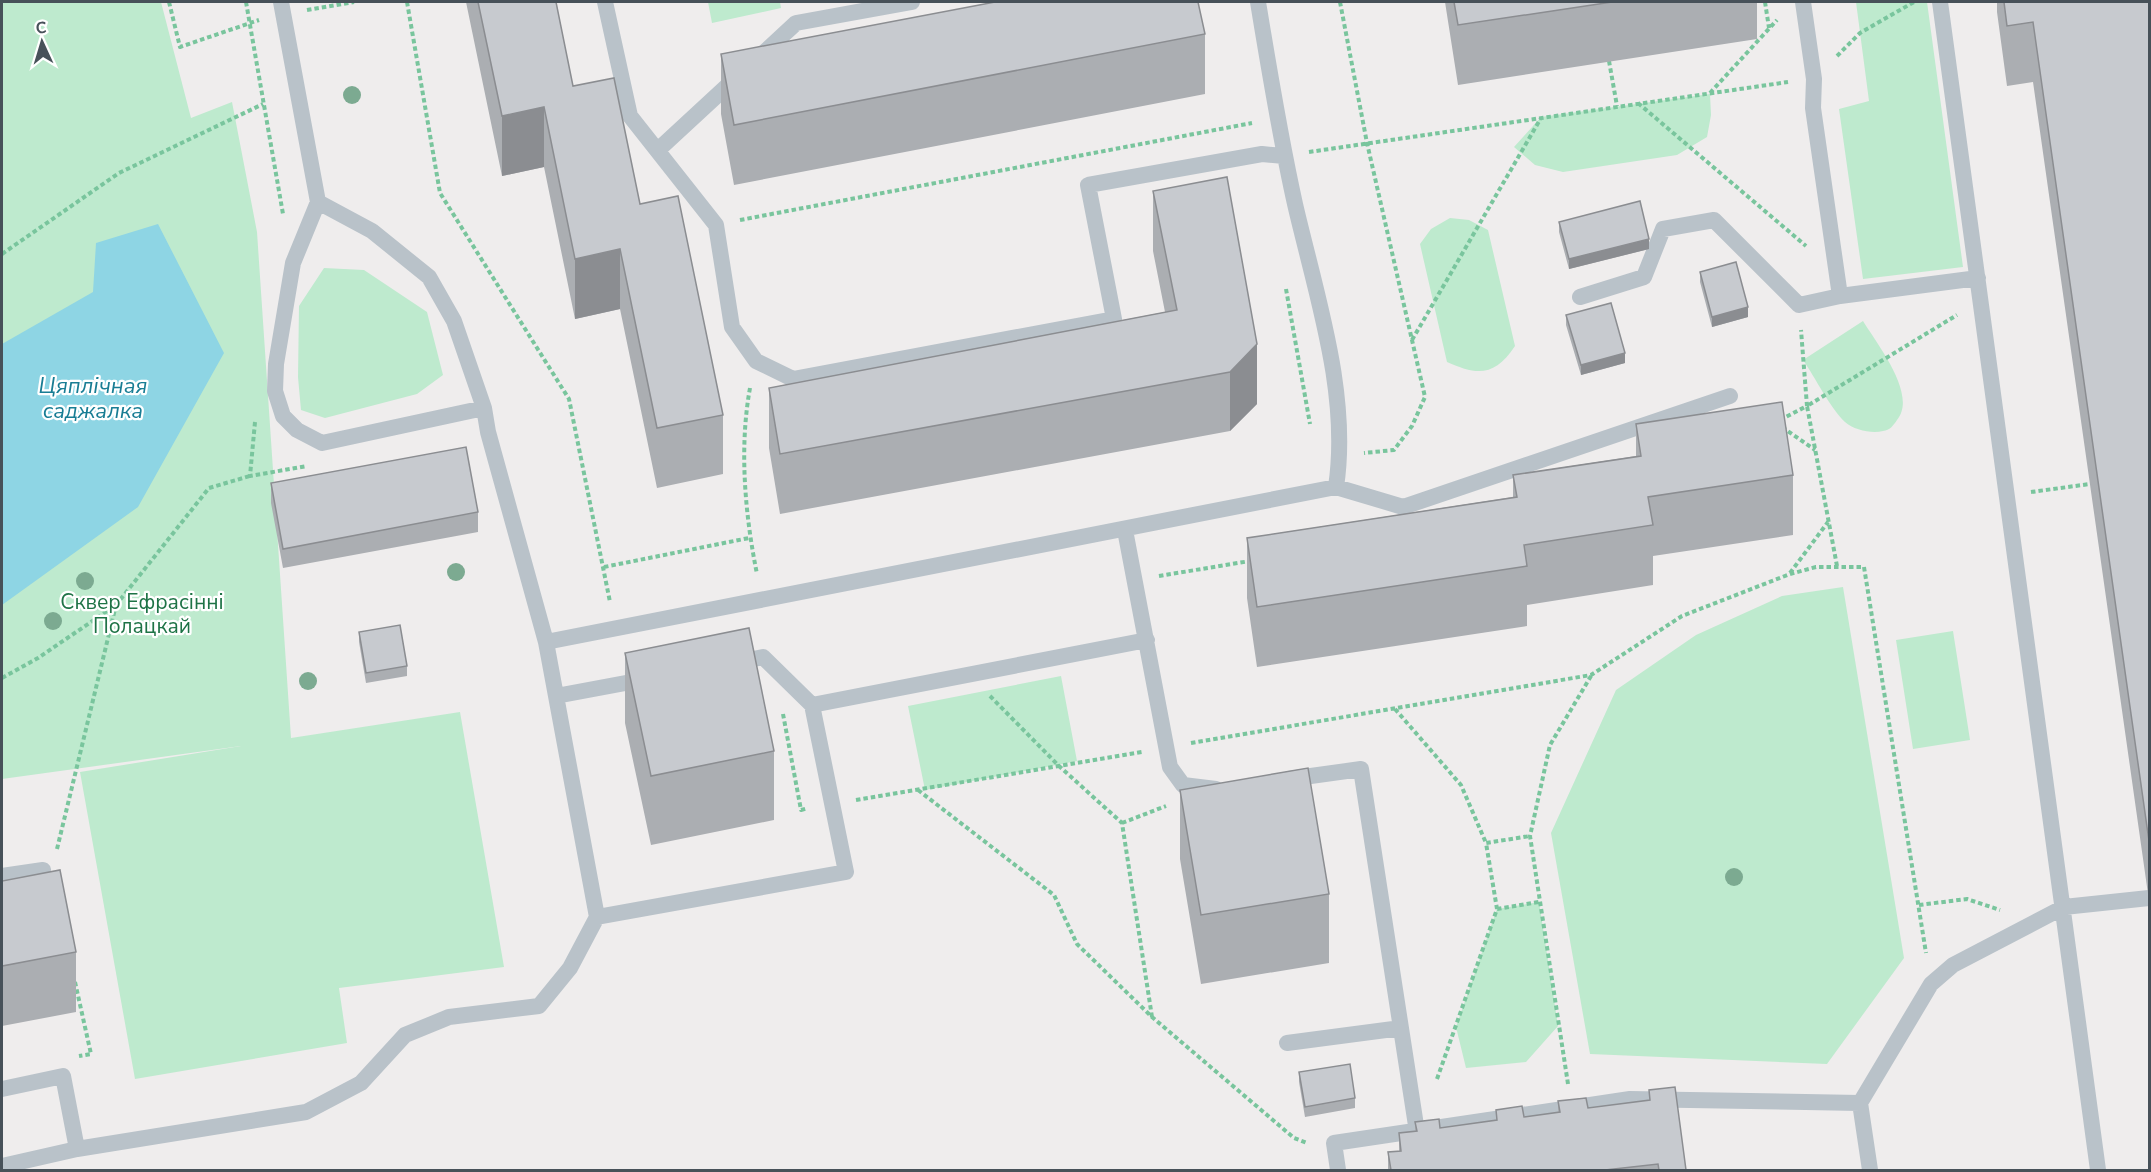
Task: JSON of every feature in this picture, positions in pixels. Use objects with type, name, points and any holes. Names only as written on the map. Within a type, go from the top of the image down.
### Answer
[{"type":"lane","points":[[281,2],[318,202],[293,262],[276,364],[275,391],[283,416],[297,430],[322,442],[484,408]]},
{"type":"lane","points":[[605,2],[630,116],[659,149],[716,225],[732,327],[756,361],[793,378],[1114,319],[1088,185],[1262,154],[1284,156]]},
{"type":"lane","points":[[659,149],[796,23],[912,2]]},
{"type":"lane","points":[[1258,2],[1284,156],[1330,359],[1341,455],[1336,487]]},
{"type":"lane","points":[[1803,2],[1814,79],[1813,108],[1840,297]]},
{"type":"lane","points":[[1941,2],[2098,1170]]},
{"type":"lane","points":[[2,1166],[77,1149],[306,1112],[361,1083],[405,1035],[449,1017],[539,1006],[570,968],[597,916],[546,642],[488,432],[484,408],[454,321],[429,277],[372,231],[318,202]]},
{"type":"lane","points":[[1580,297],[1644,277],[1663,229],[1714,220],[1799,305],[1978,278]]},
{"type":"lane","points":[[546,642],[1336,487],[1402,507],[1730,396]]},
{"type":"lane","points":[[1125,530],[1170,767],[1183,785],[1208,790],[1232,787]]},
{"type":"lane","points":[[812,705],[1147,640]]},
{"type":"lane","points":[[597,916],[846,872],[812,705],[763,657],[717,666]]},
{"type":"lane","points":[[556,696],[659,677]]},
{"type":"lane","points":[[1267,782],[1361,769],[1417,1132]]},
{"type":"lane","points":[[2,876],[43,870]]},
{"type":"lane","points":[[1870,1170],[1860,1103],[1931,984],[1953,965],[2064,907],[2149,898]]},
{"type":"lane","points":[[1287,1043],[1401,1028]]},
{"type":"lane","points":[[2,1089],[63,1076],[77,1149]]},
{"type":"lane","points":[[1338,1170],[1334,1143],[1630,1099],[1860,1103]]},
{"type":"path","points":[[169,2],[180,47],[250,22]]},
{"type":"path","points":[[246,2],[285,224]]},
{"type":"path","points":[[407,2],[440,193],[569,399],[615,629]]},
{"type":"path","points":[[1340,2],[1367,143],[1425,397]]},
{"type":"path","points":[[1765,2],[1769,28]]},
{"type":"path","points":[[1284,156],[1814,79],[1860,33],[1916,2]]},
{"type":"path","points":[[1710,94],[1777,20]]},
{"type":"path","points":[[1609,61],[1617,106]]},
{"type":"path","points":[[1637,103],[1837,273]]},
{"type":"path","points":[[2,254],[119,172],[263,104]]},
{"type":"path","points":[[1412,340],[1541,117]]},
{"type":"path","points":[[1837,566],[1807,406],[1981,300]]},
{"type":"path","points":[[756,361],[743,424],[749,538],[762,601]]},
{"type":"path","points":[[250,476],[256,421]]},
{"type":"path","points":[[1775,422],[1815,450]]},
{"type":"path","points":[[2,678],[38,658],[116,605],[209,488],[250,476],[318,464]]},
{"type":"path","points":[[2031,492],[2090,484]]},
{"type":"path","points":[[1790,574],[1828,522]]},
{"type":"path","points":[[604,567],[749,538]]},
{"type":"path","points":[[775,669],[801,810],[1591,675],[1682,616],[1790,574],[1816,567],[1864,567],[1931,984]]},
{"type":"path","points":[[57,852],[116,605]]},
{"type":"path","points":[[968,675],[1059,766],[1122,823],[1152,1017]]},
{"type":"path","points":[[1572,1107],[1530,836],[1550,746],[1591,675]]},
{"type":"path","points":[[1394,709],[1461,785],[1486,843],[1497,909],[1432,1090]]},
{"type":"path","points":[[918,790],[1054,895],[1077,944],[1152,1017],[1294,1138]]},
{"type":"path","points":[[1486,843],[1530,836]]},
{"type":"path","points":[[1919,905],[1967,899],[2000,910],[2011,907]]},
{"type":"path","points":[[1497,909],[1539,902]]},
{"type":"path","points":[[74,977],[91,1054]]},
{"type":"green space","name":"Сквер Ефрасінні Полацкай","points":[[2,2],[161,2],[191,118],[232,102],[257,232],[291,738],[460,712],[504,967],[339,988],[347,1043],[135,1079],[80,772],[241,746],[2,779]]},
{"type":"green space","points":[[708,2],[780,2],[781,8],[712,23]]},
{"type":"green space","points":[[1856,2],[1927,2],[1963,267],[1863,279],[1839,109],[1869,101]]},
{"type":"green space","points":[[1710,94],[1711,115],[1707,137],[1677,155],[1563,172],[1535,165],[1514,147],[1541,117]]},
{"type":"green space","points":[[1450,218],[1469,220],[1488,230],[1515,346],[1508,356],[1493,368],[1468,370],[1447,362],[1420,244],[1431,229]]},
{"type":"green space","points":[[324,268],[364,270],[427,312],[443,375],[417,394],[325,418],[301,410],[298,377],[299,306]]},
{"type":"green space","points":[[1863,321],[1893,370],[1903,397],[1902,410],[1896,422],[1889,429],[1879,432],[1858,429],[1845,422],[1828,401],[1803,360]]},
{"type":"green space","points":[[1843,587],[1904,958],[1827,1064],[1590,1054],[1551,833],[1616,690],[1696,635],[1782,596]]},
{"type":"green space","points":[[1953,631],[1970,740],[1913,749],[1896,640]]},
{"type":"green space","points":[[1061,676],[1077,761],[925,790],[908,706]]},
{"type":"green space","points":[[1539,902],[1558,1026],[1526,1062],[1466,1068],[1456,1027],[1497,909]]},
{"type":"water","name":"Цяплічная саджалка","points":[[158,224],[224,353],[138,507],[2,605],[2,344],[93,292],[96,243]]},
{"type":"building","points":[[478,2],[556,2],[573,86],[614,78],[640,204],[678,196],[723,415],[657,428],[620,249],[575,259],[544,107],[502,116]]},
{"type":"building","points":[[995,2],[1198,2],[1205,34],[734,125],[721,54]]},
{"type":"building","points":[[1454,2],[1612,2],[1458,25]]},
{"type":"building","points":[[2004,2],[2150,2],[2150,848],[2033,22],[2007,26]]},
{"type":"building","points":[[1227,177],[1257,344],[1230,372],[780,454],[769,388],[1177,310],[1153,191]]},
{"type":"building","points":[[1640,201],[1649,239],[1569,259],[1559,222]]},
{"type":"building","points":[[1736,262],[1748,307],[1712,317],[1700,272]]},
{"type":"building","points":[[1611,303],[1625,353],[1581,365],[1566,315]]},
{"type":"building","points":[[1782,402],[1793,475],[1648,497],[1653,525],[1524,545],[1527,566],[1257,607],[1247,538],[1517,497],[1513,475],[1641,456],[1636,424]]},
{"type":"building","points":[[466,447],[478,512],[283,549],[271,483]]},
{"type":"building","points":[[400,625],[407,666],[366,673],[359,632]]},
{"type":"building","points":[[749,628],[774,751],[651,776],[625,653]]},
{"type":"building","points":[[1308,768],[1329,894],[1201,915],[1180,790]]},
{"type":"building","points":[[60,870],[76,952],[2,966],[2,881]]},
{"type":"building","points":[[1350,1064],[1355,1098],[1305,1107],[1299,1072]]},
{"type":"building","points":[[1675,1087],[1686,1170],[1659,1170],[1658,1164],[1605,1170],[1391,1170],[1388,1152],[1401,1151],[1399,1133],[1417,1131],[1415,1122],[1439,1119],[1440,1128],[1497,1120],[1496,1110],[1522,1106],[1524,1117],[1560,1112],[1558,1101],[1586,1098],[1588,1108],[1650,1100],[1649,1090]]}]
